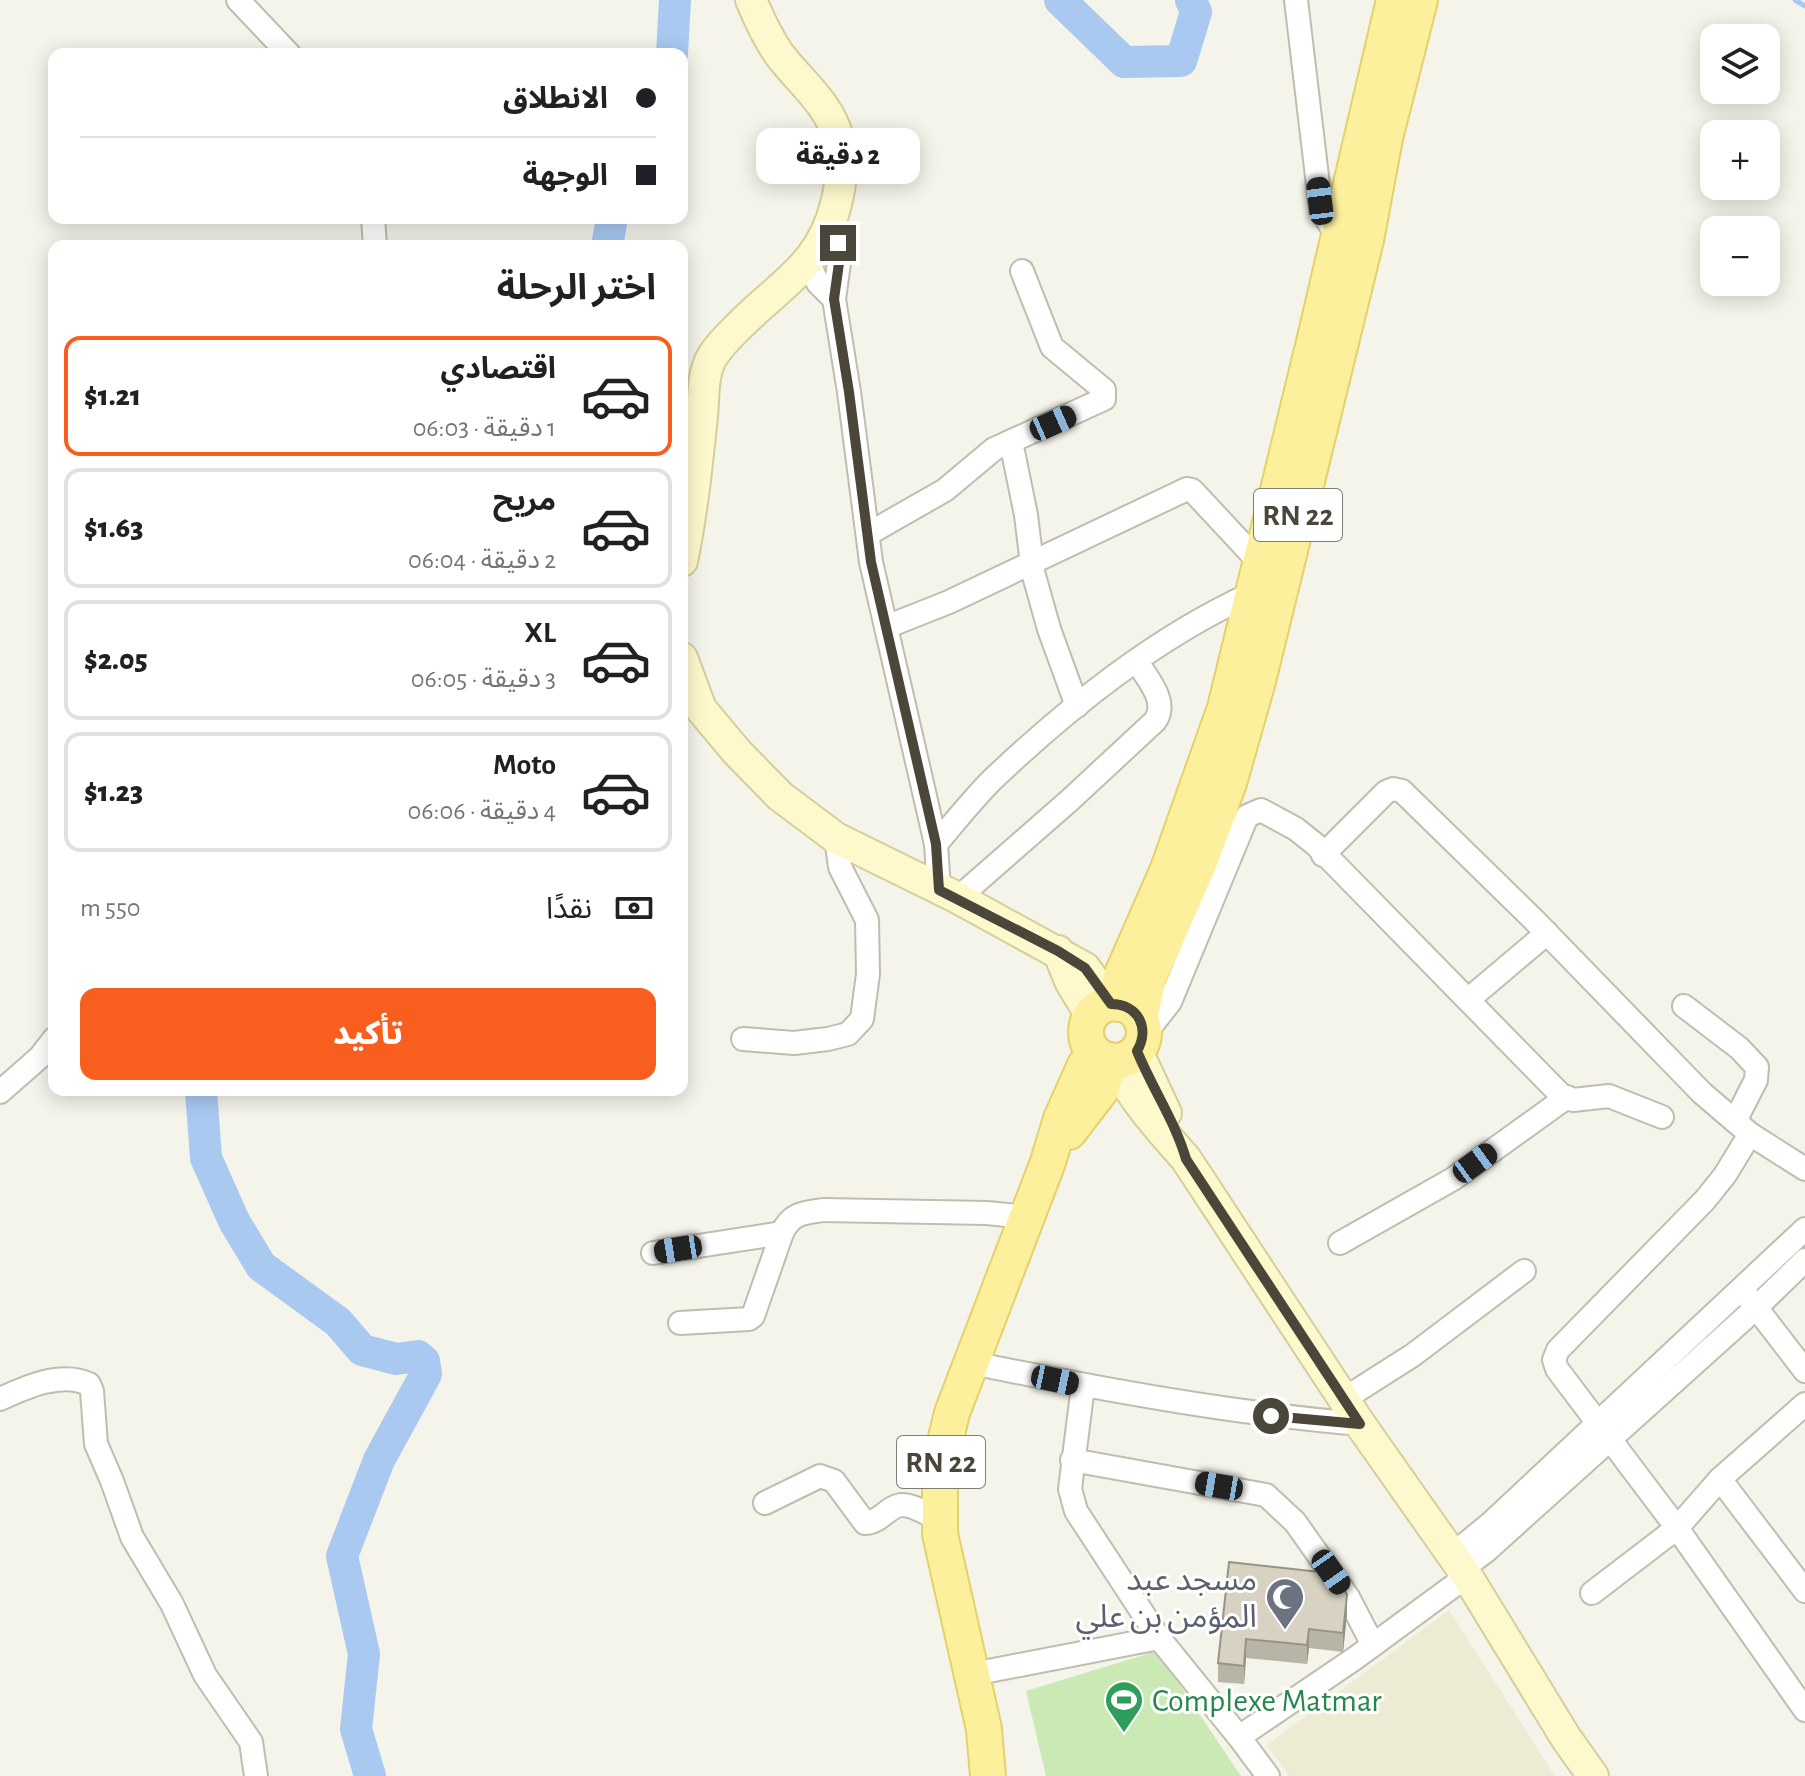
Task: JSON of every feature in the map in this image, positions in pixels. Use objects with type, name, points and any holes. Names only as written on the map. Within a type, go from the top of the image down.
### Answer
[{"type":"main road","points":[[688,526],[704,380],[711,360],[721,344],[747,318],[808,263],[831,224],[842,167],[837,133],[829,116],[764,32],[751,0]]},
{"type":"main road","name":"RN 22","points":[[1327,340],[1339,232],[1394,0]]},
{"type":"main road","name":"RN 22","points":[[988,1776],[984,1729],[950,1586],[939,1519],[940,1463],[952,1413],[1048,1162],[1097,1098],[1107,1076],[1118,1034],[1149,977],[1161,919],[1266,576],[1327,340],[1366,240],[1385,138],[1420,0]]},
{"type":"main road","points":[[688,678],[701,709],[737,752],[780,796],[836,838],[949,894],[1085,968],[1118,1034],[1122,1080],[1186,1159],[1360,1424],[1460,1567],[1593,1776]]},
{"type":"street","points":[[238,0],[283,48]]},
{"type":"street","points":[[1296,0],[1321,210],[1339,232]]},
{"type":"street","points":[[831,224],[840,256],[834,299],[871,562],[949,894],[1070,800],[1155,721],[1161,705],[1137,662]]},
{"type":"street","points":[[808,263],[818,283],[834,299]]},
{"type":"street","points":[[868,534],[945,490],[994,449],[1104,399],[1105,394],[1097,383],[1052,347],[1022,271]]},
{"type":"street","points":[[1011,442],[1026,515],[1031,562],[1049,629],[1077,706]]},
{"type":"street","points":[[886,627],[949,602],[1189,489],[1266,576],[1221,608],[1172,636],[1077,706],[990,782],[936,844]]},
{"type":"street","points":[[1323,855],[1386,792],[1402,791],[1547,933],[1691,1081],[1742,1128],[1805,1169]]},
{"type":"street","points":[[1118,1034],[1170,1002],[1247,816],[1261,810],[1296,829],[1469,999],[1561,1095],[1580,1100],[1609,1096],[1662,1117]]},
{"type":"street","points":[[743,1039],[794,1043],[828,1039],[848,1034],[862,1019],[868,974],[867,920],[840,867],[836,838]]},
{"type":"street","points":[[1469,999],[1547,933]]},
{"type":"street","points":[[1684,1006],[1739,1048],[1757,1067],[1742,1128],[1725,1175],[1705,1200],[1558,1350],[1554,1360],[1557,1369],[1677,1528],[1805,1710]]},
{"type":"street","points":[[0,1092],[48,1047]]},
{"type":"street","points":[[1340,1243],[1453,1179],[1567,1097]]},
{"type":"street","points":[[680,1323],[749,1319],[756,1312],[782,1233],[792,1217],[824,1210],[987,1213],[1026,1217]]},
{"type":"street","points":[[1750,1298],[1805,1229]]},
{"type":"street","points":[[653,1253],[782,1233]]},
{"type":"street","points":[[1239,1737],[1373,1645],[1460,1567],[1486,1551],[1605,1431],[1750,1298],[1805,1260]]},
{"type":"street","points":[[1344,1399],[1413,1355],[1524,1271]]},
{"type":"street","points":[[1750,1298],[1805,1371]]},
{"type":"street","points":[[972,1363],[1219,1409],[1360,1424]]},
{"type":"street","points":[[0,1399],[32,1385],[58,1379],[89,1384],[96,1444],[132,1537],[172,1604],[205,1675],[251,1742],[256,1776]]},
{"type":"street","points":[[1083,1386],[1070,1489],[1076,1511],[1159,1638],[1268,1776]]},
{"type":"street","points":[[1592,1593],[1677,1528],[1720,1479],[1805,1404]]},
{"type":"street","points":[[1072,1460],[1266,1495],[1295,1522],[1348,1597],[1373,1645]]},
{"type":"street","points":[[765,1503],[820,1476],[834,1481],[865,1523],[872,1523],[904,1505],[939,1519]]},
{"type":"street","points":[[1720,1479],[1805,1591]]},
{"type":"street","points":[[973,1674],[1159,1638]]},
{"type":"shaded area","points":[[1449,1610],[1555,1776],[1289,1776],[1267,1745]]},
{"type":"green space","name":"Complexe Matmar","points":[[1157,1651],[1241,1776],[1046,1776],[1026,1691]]},
{"type":"building","name":"مسجد عبد المؤمن بن علي","points":[[1229,1562],[1338,1574],[1347,1595],[1343,1633],[1309,1629],[1307,1645],[1246,1639],[1244,1666],[1218,1663]]},
{"type":"waterway","points":[[672,48],[675,0]]},
{"type":"waterway","points":[[1060,0],[1124,62],[1181,61],[1196,12],[1191,0]]},
{"type":"waterway","points":[[1795,0],[1805,6]]},
{"type":"waterway","points":[[608,240],[611,224]]},
{"type":"waterway","points":[[201,1096],[206,1158],[234,1221],[261,1266],[338,1322],[362,1350],[396,1359],[418,1356],[424,1361],[426,1374],[379,1460],[342,1556],[364,1654],[356,1729],[370,1776]]},
{"type":"place","name":"مسجد عبد المؤمن بن علي","points":[[1285,1631]]},
{"type":"place","name":"Complexe Matmar","points":[[1124,1734]]},
{"type":"route","points":[[838,243],[840,256],[834,299],[871,562],[936,844],[939,890],[1085,968],[1111,1004],[1127,1006],[1140,1018],[1144,1035],[1137,1051],[1161,1104],[1179,1134],[1186,1159],[1360,1424],[1271,1416]]}]
